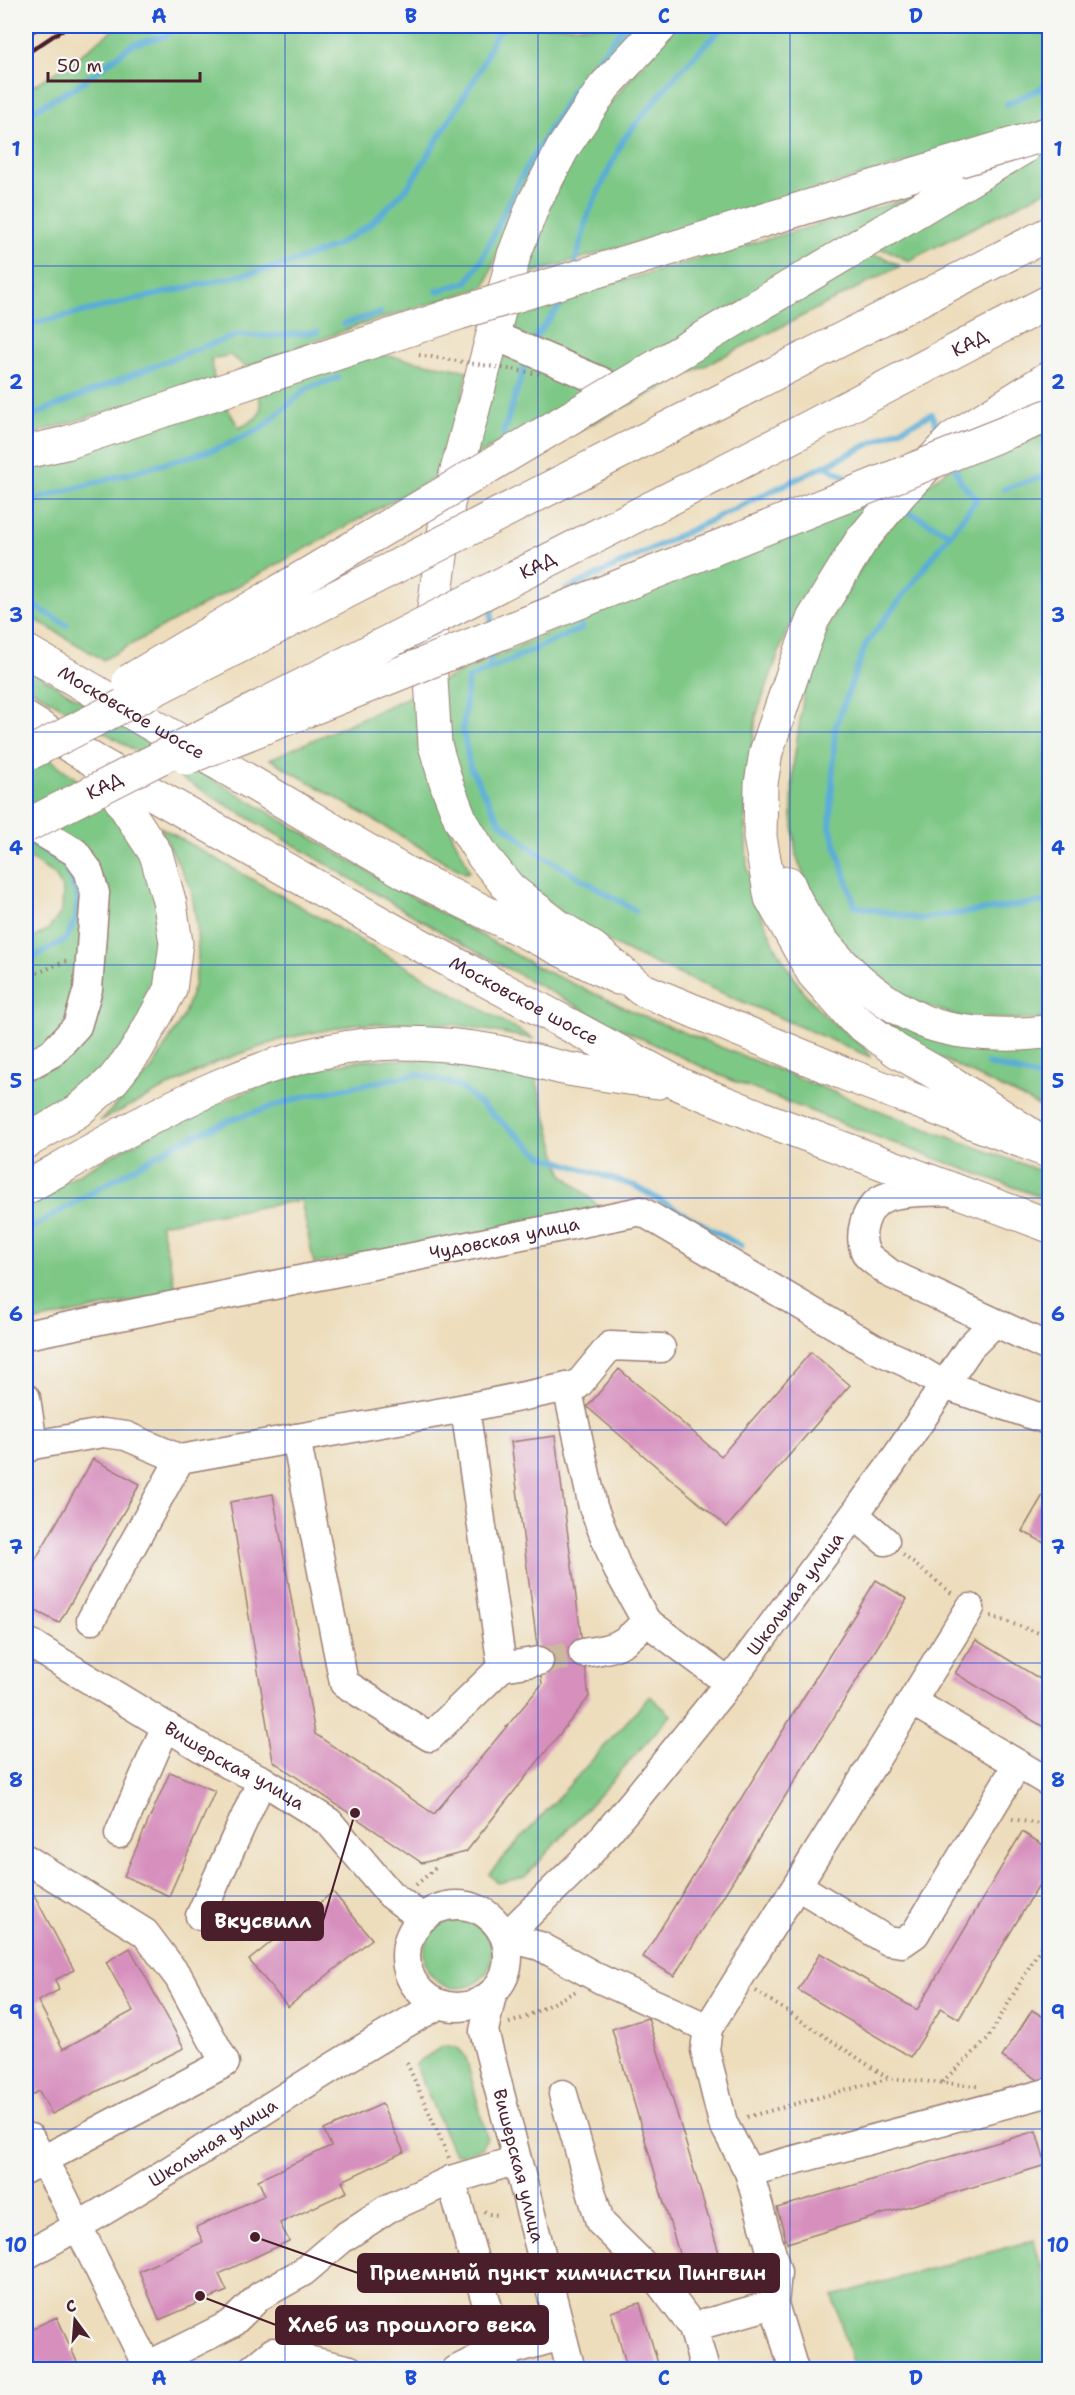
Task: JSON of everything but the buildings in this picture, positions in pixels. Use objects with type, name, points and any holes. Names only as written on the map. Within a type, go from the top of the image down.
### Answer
[{"type":"main road","points":[[641,989],[594,949],[558,926],[510,889],[483,856],[461,821],[435,745],[429,645],[448,504],[518,245],[534,203],[563,148],[604,87],[661,26]]},
{"type":"main road","points":[[28,754],[135,676],[1050,133]]},
{"type":"main road","points":[[26,452],[66,443],[459,313],[1050,133]]},
{"type":"main road","points":[[28,754],[1050,233]]},
{"type":"main road","name":"КАД","points":[[26,825],[783,441],[1050,301]]},
{"type":"main road","points":[[1050,377],[953,438],[900,494],[861,541],[813,619],[766,752],[761,784],[760,837],[771,898],[813,973],[853,1018],[897,1051],[938,1074],[1050,1147]]},
{"type":"main road","points":[[63,808],[1050,415]]},
{"type":"main road","name":"Московское шоссе","points":[[26,651],[406,873],[641,989],[864,1081],[1050,1152]]},
{"type":"main road","points":[[794,670],[778,787],[778,858],[804,915],[834,956],[875,992],[924,1022],[952,1029],[990,1034],[1030,1035],[1050,1031]]},
{"type":"main road","name":"Московское шоссе","points":[[26,719],[95,761],[398,933],[681,1085],[770,1122],[1050,1226]]},
{"type":"main road","points":[[26,1142],[78,1111],[113,1080],[136,1051],[170,990],[176,943],[170,904],[156,854],[95,761]]},
{"type":"main road","points":[[26,1188],[119,1135],[234,1079],[294,1058],[350,1047],[398,1043],[439,1045],[496,1052],[568,1069],[681,1085]]},
{"type":"street","points":[[493,335],[603,382]]},
{"type":"street","points":[[26,825],[75,852],[88,870],[95,893],[88,989],[77,1026],[52,1053],[26,1067]]},
{"type":"street","points":[[953,1191],[909,1193],[884,1198],[873,1206],[865,1219],[862,1238],[867,1254],[889,1273],[1050,1348]]},
{"type":"street","name":"Чудовская улица","points":[[26,1335],[641,1211],[874,1348],[907,1363],[944,1385]]},
{"type":"street","name":"Школьная улица","points":[[506,1937],[564,1881],[634,1801],[729,1683],[888,1469],[970,1347],[994,1323]]},
{"type":"street","points":[[26,1398],[29,1447],[103,1433],[126,1436],[180,1460],[567,1388],[578,1385],[610,1346],[661,1348]]},
{"type":"street","points":[[944,1385],[1050,1421]]},
{"type":"street","points":[[567,1388],[593,1507],[618,1570],[646,1621],[729,1683]]},
{"type":"street","points":[[465,1408],[502,1667]]},
{"type":"street","points":[[296,1438],[344,1683],[430,1737],[502,1667],[539,1661]]},
{"type":"street","points":[[91,1620],[180,1460]]},
{"type":"street","points":[[855,1515],[885,1540]]},
{"type":"street","points":[[794,2370],[774,2304],[777,2272],[749,2172],[723,2123],[705,2049],[708,2028],[970,1608]]},
{"type":"street","points":[[583,1653],[609,1649],[628,1640],[646,1621]]},
{"type":"street","name":"Вишерская улица","points":[[26,1641],[228,1764],[262,1780],[329,1822],[390,1894],[422,1918]]},
{"type":"street","points":[[913,1702],[1050,1783]]},
{"type":"street","points":[[119,1834],[166,1726]]},
{"type":"street","points":[[798,1886],[888,1941],[902,1943],[915,1934],[1017,1765]]},
{"type":"street","points":[[200,1916],[262,1780]]},
{"type":"street","points":[[26,1859],[145,1933],[179,1978],[225,2063],[33,2156],[77,2227],[145,2368],[231,2324],[261,2296],[303,2272],[343,2238],[387,2209],[451,2180],[517,2160]]},
{"type":"street","name":"Школьная улица","points":[[486,1913],[564,1881]]},
{"type":"street","points":[[458,1904],[473,1906],[486,1913],[498,1923],[506,1937],[508,1964],[500,1985],[492,1994],[477,2003],[450,2006],[428,1998],[411,1978],[407,1966],[408,1941],[413,1928],[422,1918],[442,1906],[458,1904]]},
{"type":"street","points":[[506,1937],[540,1946],[600,1979],[708,2028]]},
{"type":"street","points":[[396,2028],[406,2003],[411,1978]]},
{"type":"street","name":"Вишерская улица","points":[[492,1994],[484,2031],[571,2370]]},
{"type":"street","name":"Школьная улица","points":[[26,2254],[77,2227],[396,2028],[450,2006]]},
{"type":"street","name":"Вишерская улица","points":[[450,2006],[484,2031]]},
{"type":"street","points":[[749,2172],[1050,2092]]},
{"type":"street","points":[[563,2094],[600,2222],[653,2274],[693,2327],[705,2370]]},
{"type":"street","points":[[451,2180],[504,2361]]},
{"type":"street","points":[[693,2327],[774,2304]]},
{"type":"street","points":[[456,2370],[476,2360],[504,2361],[561,2336]]},
{"type":"street","points":[[251,2370],[273,2352],[350,2370]]},
{"type":"path","points":[[409,353],[540,374]]},
{"type":"path","points":[[26,978],[91,950]]},
{"type":"path","points":[[885,1540],[970,1608],[1050,1637]]},
{"type":"path","points":[[988,1815],[1050,1826]]},
{"type":"path","points":[[941,2083],[987,2040],[1050,1931]]},
{"type":"path","points":[[484,2031],[524,2018],[600,1979]]},
{"type":"path","points":[[740,1980],[888,2078]]},
{"type":"path","points":[[407,2062],[451,2162],[451,2180]]},
{"type":"path","points":[[723,2123],[888,2078],[984,2086]]},
{"type":"green space","points":[[118,26],[638,26],[588,83],[544,146],[521,191],[485,287],[357,326],[246,367],[230,355],[211,359],[214,379],[26,436],[26,90],[69,64]]},
{"type":"green space","points":[[675,26],[1049,26],[1049,121],[518,277],[579,140]]},
{"type":"green space","points":[[1049,146],[1049,189],[908,261],[889,251],[875,248]]},
{"type":"green space","points":[[931,192],[473,458],[510,313]]},
{"type":"green space","points":[[865,254],[883,257],[900,266],[568,436]]},
{"type":"green space","points":[[378,354],[468,371],[445,472],[103,660],[26,614],[26,466],[225,404],[239,428],[256,418],[261,410],[257,391]]},
{"type":"green space","points":[[1049,394],[1049,1017],[1035,1020],[960,1017],[912,1001],[840,946],[813,900],[796,855],[792,814],[793,767],[804,693],[827,625],[897,508]]},
{"type":"green space","points":[[879,496],[816,583],[787,630],[756,716],[745,819],[747,866],[757,905],[776,948],[801,989],[825,1016],[868,1051],[870,1057],[637,956],[581,928],[495,858],[452,769],[437,683],[589,614]]},
{"type":"green space","points":[[26,668],[391,885],[543,970],[643,1016],[913,1124],[1049,1174],[1049,1200],[728,1079],[603,1020],[453,939],[26,686]]},
{"type":"green space","points":[[415,694],[420,729],[429,765],[452,834],[469,872],[465,873],[447,863],[270,759]]},
{"type":"green space","points":[[26,741],[80,782],[113,812],[139,847],[164,920],[157,987],[143,1020],[91,1084],[26,1130],[26,942],[49,929],[62,911],[63,891],[55,875],[26,856]]},
{"type":"green space","points":[[160,827],[534,1039],[452,1024],[355,1024],[283,1039],[217,1062],[100,1121],[152,1069],[183,1017],[194,986],[198,958],[197,927],[191,889]]},
{"type":"green space","points":[[883,1012],[1049,1041],[1049,1111],[928,1052],[879,1017]]},
{"type":"green space","points":[[429,1060],[535,1076],[562,1173],[603,1210],[314,1264],[301,1200],[160,1224],[177,1292],[26,1323],[26,1204],[182,1119],[265,1085],[351,1062]]},
{"type":"green space","points":[[650,1696],[671,1715],[525,1877],[498,1883],[489,1874]]},
{"type":"green space","points":[[458,1920],[471,1923],[482,1930],[489,1941],[492,1954],[489,1967],[482,1978],[471,1985],[458,1988],[445,1985],[434,1978],[427,1967],[424,1954],[427,1941],[434,1930],[445,1923]]},
{"type":"green space","points":[[443,2046],[457,2048],[466,2058],[487,2138],[481,2148],[462,2154],[456,2154],[452,2150],[415,2064]]},
{"type":"green space","points":[[1034,2240],[1049,2296],[1049,2362],[1022,2370],[854,2369],[833,2296]]},
{"type":"waterway","points":[[26,114],[76,87],[133,44],[165,36],[177,26]]},
{"type":"waterway","points":[[26,325],[289,264],[337,245],[370,225],[408,187],[479,72],[495,36],[504,26]]},
{"type":"waterway","points":[[437,291],[467,282],[481,261],[519,181],[575,87],[625,26]]},
{"type":"waterway","points":[[575,265],[588,214],[623,140],[677,74],[724,26]]},
{"type":"waterway","points":[[1007,104],[1050,84]]},
{"type":"waterway","points":[[533,340],[563,302],[567,292]]},
{"type":"waterway","points":[[343,324],[380,313]]},
{"type":"waterway","points":[[33,415],[199,348],[238,335],[270,336],[317,332]]},
{"type":"waterway","points":[[503,434],[527,359]]},
{"type":"waterway","points":[[26,502],[216,449],[262,428],[307,388],[338,378]]},
{"type":"waterway","points":[[566,590],[932,414],[941,435]]},
{"type":"waterway","points":[[953,463],[961,482],[977,499],[866,644],[835,728],[830,827],[855,906],[919,919],[1050,901]]},
{"type":"waterway","points":[[826,466],[855,482]]},
{"type":"waterway","points":[[1004,489],[1050,474]]},
{"type":"waterway","points":[[900,507],[950,534]]},
{"type":"waterway","points":[[26,601],[67,625]]},
{"type":"waterway","points":[[491,627],[492,602]]},
{"type":"waterway","points":[[576,613],[582,628],[468,679],[463,730],[470,767],[500,822],[538,853],[636,911]]},
{"type":"waterway","points":[[490,650],[490,670]]},
{"type":"waterway","points":[[26,839],[64,863],[78,896],[76,919],[65,940],[26,961]]},
{"type":"waterway","points":[[988,1064],[1050,1080]]},
{"type":"waterway","points":[[26,1231],[179,1142],[233,1119],[306,1096],[417,1074],[459,1086],[542,1156],[635,1186],[741,1246]]},
{"type":"tunnel","points":[[539,1661],[583,1653]]},
{"type":"railway","points":[[26,35],[41,26]]},
{"type":"railway","points":[[26,54],[68,26]]},
{"type":"place","name":"Вкусвилл","points":[[355,1813]]},
{"type":"place","name":"Приемный пункт химчистки Пингвин","points":[[255,2237]]},
{"type":"place","name":"Хлеб из прошлого века","points":[[200,2296]]}]
